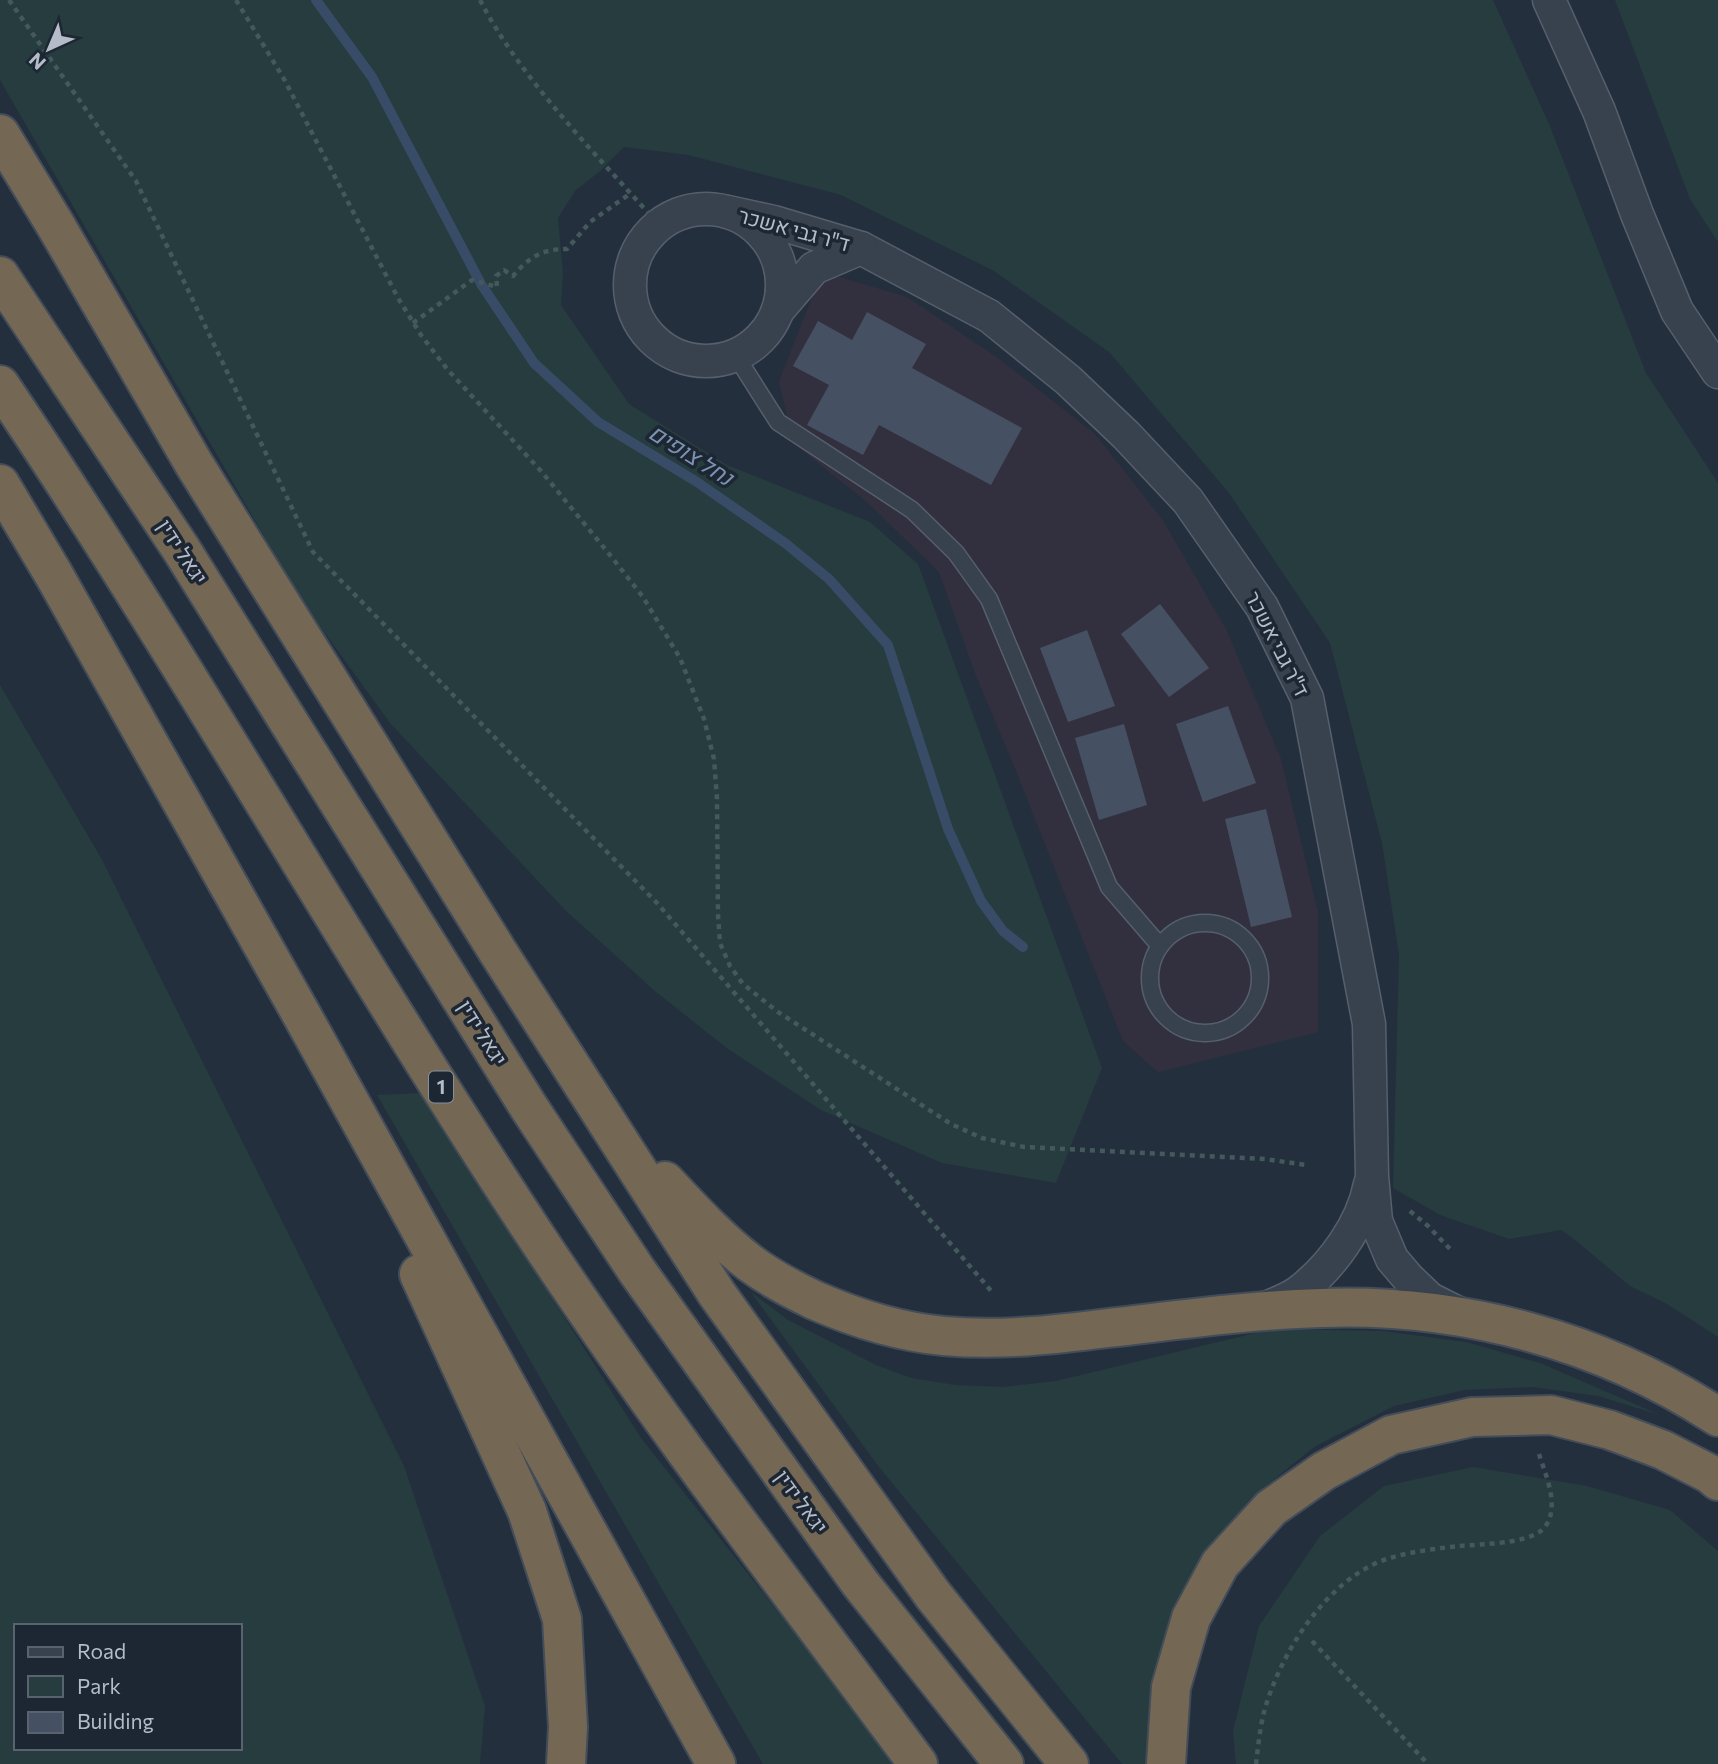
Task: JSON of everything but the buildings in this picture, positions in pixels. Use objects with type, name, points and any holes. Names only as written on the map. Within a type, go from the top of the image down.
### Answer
[{"type":"highway","points":[[0,134],[194,464],[498,952],[717,1294],[933,1595],[1069,1764]]},
{"type":"highway","name":"יגאל ידין","points":[[0,276],[181,549],[528,1106],[630,1260],[739,1417],[860,1583],[1004,1764]]},
{"type":"highway","name":"1","points":[[0,385],[116,560],[315,889],[538,1239],[660,1415],[919,1764]]},
{"type":"highway","points":[[0,484],[299,1010],[716,1764]]},
{"type":"highway","points":[[498,952],[653,1168],[707,1226],[751,1264],[796,1292],[843,1313],[892,1327],[943,1336],[996,1338],[1051,1335],[1260,1311],[1387,1308],[1512,1326],[1573,1345],[1635,1370],[1718,1417]]},
{"type":"highway","points":[[299,1010],[527,1511],[562,1619],[568,1727],[566,1764]]},
{"type":"highway","points":[[1166,1764],[1171,1687],[1191,1618],[1220,1564],[1271,1508],[1324,1471],[1391,1435],[1472,1417],[1551,1415],[1610,1430],[1663,1450],[1718,1481]]},
{"type":"street","points":[[1549,0],[1600,111],[1637,214],[1674,304],[1718,372]]},
{"type":"street","points":[[704,209],[728,212],[750,223],[767,240],[778,262],[782,286],[778,310],[769,329],[754,345],[736,356],[712,362],[688,360],[665,350],[647,334],[634,313],[629,289],[632,265],[642,243],[659,225],[680,213],[704,209]]},
{"type":"street","name":"ד\"ר גבי אשכר","points":[[728,212],[774,222],[861,248],[989,316],[1068,380],[1126,435],[1188,501],[1262,607],[1307,698],[1370,1024],[1371,1176],[1376,1220],[1392,1259],[1409,1279],[1430,1299],[1469,1318]]},
{"type":"street","name":"ד\"ר גבי אשכר","points":[[778,310],[814,268],[861,248]]},
{"type":"street","points":[[1685,324],[1718,346]]},
{"type":"street","name":"ד\"ר גבי אשכר","points":[[1260,1311],[1298,1293],[1340,1248],[1357,1220],[1369,1191],[1371,1176]]},
{"type":"lane","points":[[736,356],[778,422],[912,510],[956,553],[989,599],[1108,887],[1160,946]]},
{"type":"lane","points":[[1191,924],[1216,924],[1234,930],[1248,943],[1257,960],[1260,975],[1258,994],[1250,1011],[1236,1024],[1217,1032],[1198,1033],[1179,1027],[1164,1015],[1154,998],[1150,982],[1150,964],[1160,946],[1174,932],[1191,924]]},
{"type":"path","points":[[9,0],[136,181],[313,552],[657,903],[993,1293]]},
{"type":"path","points":[[236,0],[284,79],[394,292],[413,323],[447,369],[541,471],[601,544],[643,597],[674,648],[697,699],[714,759],[720,943],[743,984],[778,1012],[966,1132],[998,1143],[1024,1147],[1265,1159],[1306,1165]]},
{"type":"path","points":[[480,0],[513,53],[566,119],[659,225]]},
{"type":"path","points":[[413,323],[472,280],[496,287],[496,276],[504,270],[513,276],[524,263],[548,249],[567,249],[590,222],[631,193]]},
{"type":"path","points":[[1404,1206],[1450,1249]]},
{"type":"path","points":[[1256,1764],[1264,1712],[1282,1663],[1308,1620],[1341,1586],[1380,1562],[1423,1550],[1516,1540],[1539,1532],[1547,1522],[1551,1501],[1539,1454]]},
{"type":"path","points":[[1312,1641],[1428,1764]]},
{"type":"shaded area","points":[[822,272],[907,297],[998,358],[1095,434],[1162,519],[1227,631],[1281,759],[1318,912],[1318,1032],[1158,1072],[1123,1041],[975,673],[939,572],[867,502],[793,443],[779,381]]},
{"type":"green space","points":[[0,0],[1493,0],[1549,124],[1646,373],[1718,483],[1718,1337],[1667,1304],[1630,1286],[1561,1230],[1509,1239],[1440,1215],[1393,1188],[1399,955],[1382,843],[1330,643],[1229,493],[1109,352],[994,271],[841,195],[688,155],[624,147],[575,191],[558,218],[563,274],[561,305],[629,404],[727,465],[870,522],[918,564],[1102,1068],[1056,1183],[942,1163],[821,1110],[728,1049],[656,992],[565,910],[390,723],[301,600],[0,80]]},
{"type":"green space","points":[[1615,0],[1718,0],[1718,242],[1690,199]]},
{"type":"green space","points":[[0,685],[101,858],[404,1466],[485,1706],[480,1764],[0,1764]]},
{"type":"green space","points":[[422,1093],[641,1438],[898,1764],[763,1764],[377,1095]]},
{"type":"green space","points":[[750,1291],[788,1320],[876,1365],[911,1378],[955,1385],[1002,1387],[1056,1381],[1272,1329],[1383,1331],[1466,1342],[1540,1363],[1660,1415],[1598,1396],[1533,1387],[1465,1390],[1394,1406],[1314,1447],[1250,1499],[1201,1562],[1168,1631],[1149,1706],[1148,1764],[1122,1764],[879,1467]]},
{"type":"green space","points":[[1473,1467],[1587,1486],[1670,1510],[1718,1551],[1718,1764],[1236,1764],[1233,1731],[1259,1626],[1320,1536],[1384,1486]]},
{"type":"waterway","name":"נחל צופים","points":[[316,0],[372,77],[481,284],[534,363],[598,422],[697,482],[785,543],[829,579],[888,645],[948,829],[981,901],[1003,931],[1023,947]]}]
